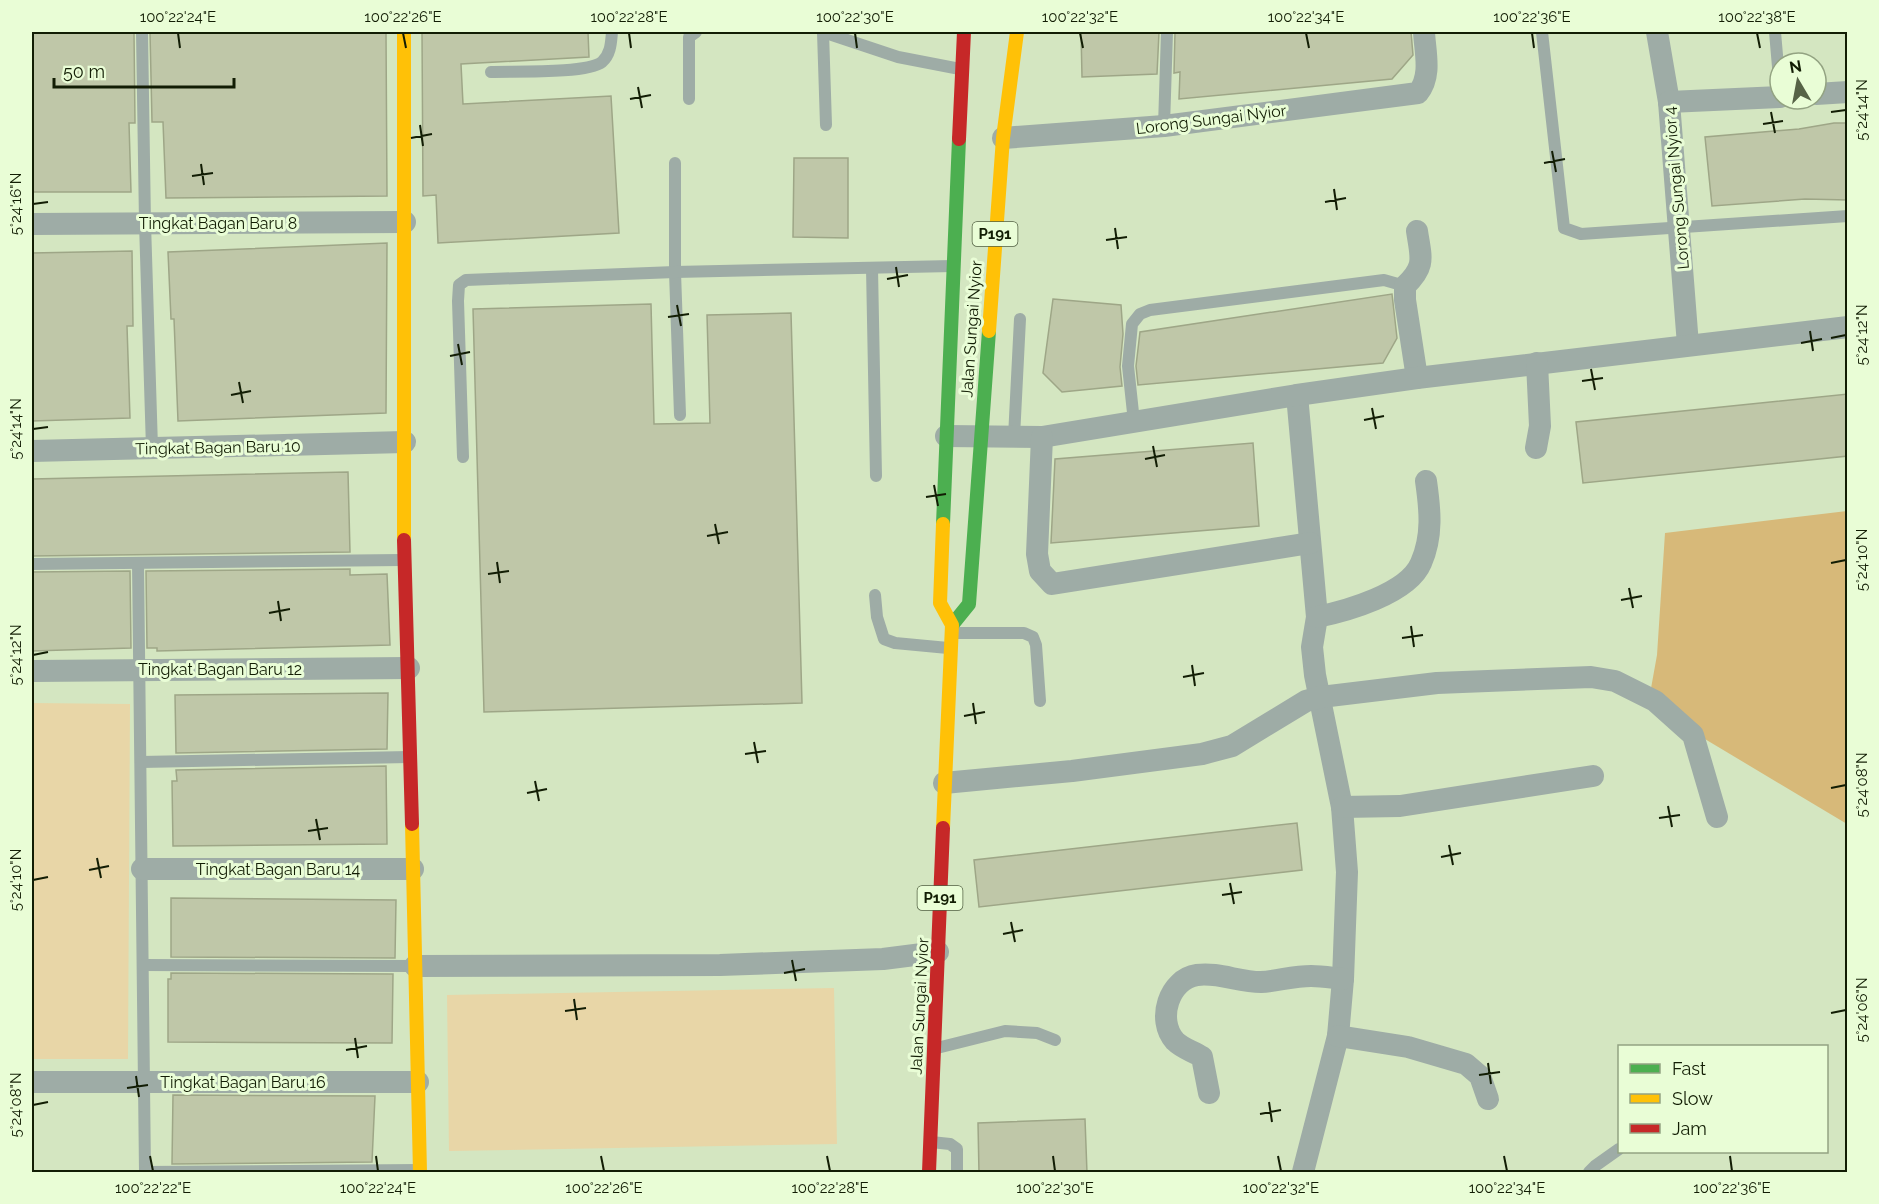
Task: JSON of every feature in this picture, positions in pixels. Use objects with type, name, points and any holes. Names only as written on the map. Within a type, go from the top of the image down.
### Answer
[{"type":"main road","points":[[404,32],[404,560],[409,668],[420,1171]]},
{"type":"main road","name":"Jalan Sungai Nyior","points":[[928,1173],[951,629],[940,603],[964,32]]},
{"type":"main road","name":"Jalan Sungai Nyior","points":[[951,629],[969,604],[1003,138],[1017,32]]},
{"type":"street","name":"Lorong Sungai Nyior","points":[[1003,138],[1164,126],[1418,93],[1425,85],[1427,73],[1424,32]]},
{"type":"street","name":"Lorong Sungai Nyior 4","points":[[1657,32],[1670,102],[1688,345]]},
{"type":"street","points":[[1828,93],[1848,92]]},
{"type":"street","points":[[1670,102],[1768,98]]},
{"type":"street","name":"Tingkat Bagan Baru 8","points":[[32,224],[405,222]]},
{"type":"street","points":[[1417,231],[1421,261],[1418,274],[1405,286],[1404,300],[1417,378]]},
{"type":"street","points":[[946,436],[1042,437],[1297,394],[1537,363],[1848,327]]},
{"type":"street","points":[[1536,448],[1540,426],[1537,363]]},
{"type":"street","points":[[1297,394],[1317,616],[1312,647],[1315,675],[1342,807],[1347,873],[1343,980],[1338,1036],[1304,1173]]},
{"type":"street","points":[[1042,437],[1037,554],[1040,570],[1052,584],[1311,543]]},
{"type":"street","name":"Tingkat Bagan Baru 10","points":[[32,451],[405,442]]},
{"type":"street","points":[[1317,616],[1340,612],[1373,600],[1404,584],[1421,565],[1429,538],[1430,516],[1426,481]]},
{"type":"street","name":"Tingkat Bagan Baru 12","points":[[32,671],[409,668]]},
{"type":"street","points":[[944,783],[1072,771],[1202,754],[1233,746],[1306,701],[1321,697],[1437,683],[1591,677],[1615,681],[1655,701],[1693,735],[1717,817]]},
{"type":"street","points":[[1342,807],[1400,806],[1593,776]]},
{"type":"street","name":"Tingkat Bagan Baru 14","points":[[142,869],[413,869]]},
{"type":"street","points":[[416,966],[731,964],[883,959],[938,952]]},
{"type":"street","points":[[1209,1093],[1202,1057],[1194,1051],[1185,1049],[1173,1039],[1167,1024],[1167,1006],[1176,986],[1194,975],[1209,974],[1260,982],[1311,976],[1343,980]]},
{"type":"street","points":[[1338,1036],[1408,1047],[1466,1064],[1480,1076],[1488,1099]]},
{"type":"street","name":"Tingkat Bagan Baru 16","points":[[32,1082],[418,1082]]},
{"type":"lane","points":[[142,32],[152,448]]},
{"type":"lane","points":[[491,72],[585,69],[602,62],[611,47],[612,32]]},
{"type":"lane","points":[[689,99],[689,37],[696,32]]},
{"type":"lane","points":[[826,125],[823,32],[898,57],[962,69]]},
{"type":"lane","points":[[1164,126],[1167,32]]},
{"type":"lane","points":[[1542,32],[1564,228],[1581,234],[1848,216]]},
{"type":"lane","points":[[1775,32],[1777,51]]},
{"type":"lane","points":[[675,163],[675,272],[680,415]]},
{"type":"lane","points":[[463,457],[459,285],[466,280],[675,272],[953,266]]},
{"type":"lane","points":[[872,268],[876,476]]},
{"type":"lane","points":[[1134,422],[1128,366],[1132,324],[1140,315],[1150,310],[1384,280],[1405,286]]},
{"type":"lane","points":[[1014,437],[1020,319]]},
{"type":"lane","points":[[32,564],[404,560]]},
{"type":"lane","points":[[138,563],[145,1173],[420,1171]]},
{"type":"lane","points":[[875,595],[877,617],[884,639],[895,643],[950,648]]},
{"type":"lane","points":[[951,629],[1024,633],[1033,637],[1036,645],[1040,701]]},
{"type":"lane","points":[[141,762],[411,757]]},
{"type":"lane","points":[[143,964],[416,966]]},
{"type":"lane","points":[[933,1049],[1005,1031],[1037,1033],[1055,1040]]},
{"type":"lane","points":[[929,1142],[950,1143],[957,1149],[957,1173]]},
{"type":"lane","points":[[1588,1173],[1618,1150]]},
{"type":"shaded area","points":[[1847,511],[1847,824],[1648,705],[1657,655],[1665,533]]},
{"type":"shaded area","points":[[32,703],[130,704],[128,1059],[32,1059]]},
{"type":"shaded area","points":[[834,988],[837,1144],[449,1151],[447,995]]},
{"type":"building","points":[[32,32],[134,32],[135,123],[129,123],[131,192],[32,192]]},
{"type":"building","points":[[150,32],[386,32],[387,196],[166,198],[163,122],[152,122]]},
{"type":"building","points":[[422,32],[588,32],[589,57],[461,64],[463,104],[611,96],[619,233],[438,243],[436,195],[423,196]]},
{"type":"building","points":[[1081,32],[1159,32],[1157,74],[1082,77]]},
{"type":"building","points":[[1175,32],[1411,32],[1413,55],[1392,79],[1179,99],[1180,72],[1174,73]]},
{"type":"building","points":[[1848,123],[1848,200],[1805,199],[1712,206],[1705,137],[1799,129]]},
{"type":"building","points":[[794,158],[848,158],[848,238],[793,237]]},
{"type":"building","points":[[387,243],[386,413],[178,421],[174,319],[171,319],[168,252]]},
{"type":"building","points":[[132,251],[133,326],[127,326],[130,418],[32,421],[32,253]]},
{"type":"building","points":[[1392,294],[1397,338],[1383,363],[1138,385],[1136,366],[1140,332]]},
{"type":"building","points":[[1053,299],[1121,305],[1122,386],[1062,392],[1043,373]]},
{"type":"building","points":[[651,304],[654,424],[710,423],[707,315],[791,313],[802,703],[484,712],[473,309]]},
{"type":"building","points":[[1848,394],[1848,456],[1583,483],[1576,422]]},
{"type":"building","points":[[1253,443],[1259,526],[1051,543],[1055,459]]},
{"type":"building","points":[[348,472],[350,552],[32,556],[32,479]]},
{"type":"building","points":[[350,569],[350,575],[387,574],[390,645],[157,651],[157,648],[147,648],[146,571]]},
{"type":"building","points":[[130,571],[131,648],[32,651],[32,572]]},
{"type":"building","points":[[388,693],[387,749],[176,753],[175,695]]},
{"type":"building","points":[[386,766],[387,844],[173,846],[172,781],[177,781],[176,770]]},
{"type":"building","points":[[1297,823],[1302,870],[979,907],[974,860]]},
{"type":"building","points":[[171,898],[396,900],[395,958],[171,957]]},
{"type":"building","points":[[171,973],[393,974],[392,1043],[168,1042],[168,979],[171,979]]},
{"type":"building","points":[[173,1095],[375,1096],[372,1162],[172,1164]]},
{"type":"building","points":[[1085,1119],[1087,1173],[979,1173],[978,1123]]},
{"type":"traffic: fast","points":[[943,524],[959,139]]},
{"type":"traffic: fast","points":[[952,625],[969,604],[989,331]]},
{"type":"traffic: slow","points":[[404,32],[404,540]]},
{"type":"traffic: slow","points":[[989,331],[1003,138],[1017,32]]},
{"type":"traffic: slow","points":[[943,524],[940,603],[952,625],[943,828]]},
{"type":"traffic: slow","points":[[412,824],[420,1172]]},
{"type":"traffic: jam","points":[[959,139],[964,32]]},
{"type":"traffic: jam","points":[[404,540],[412,824]]},
{"type":"traffic: jam","points":[[929,1172],[943,828]]}]
